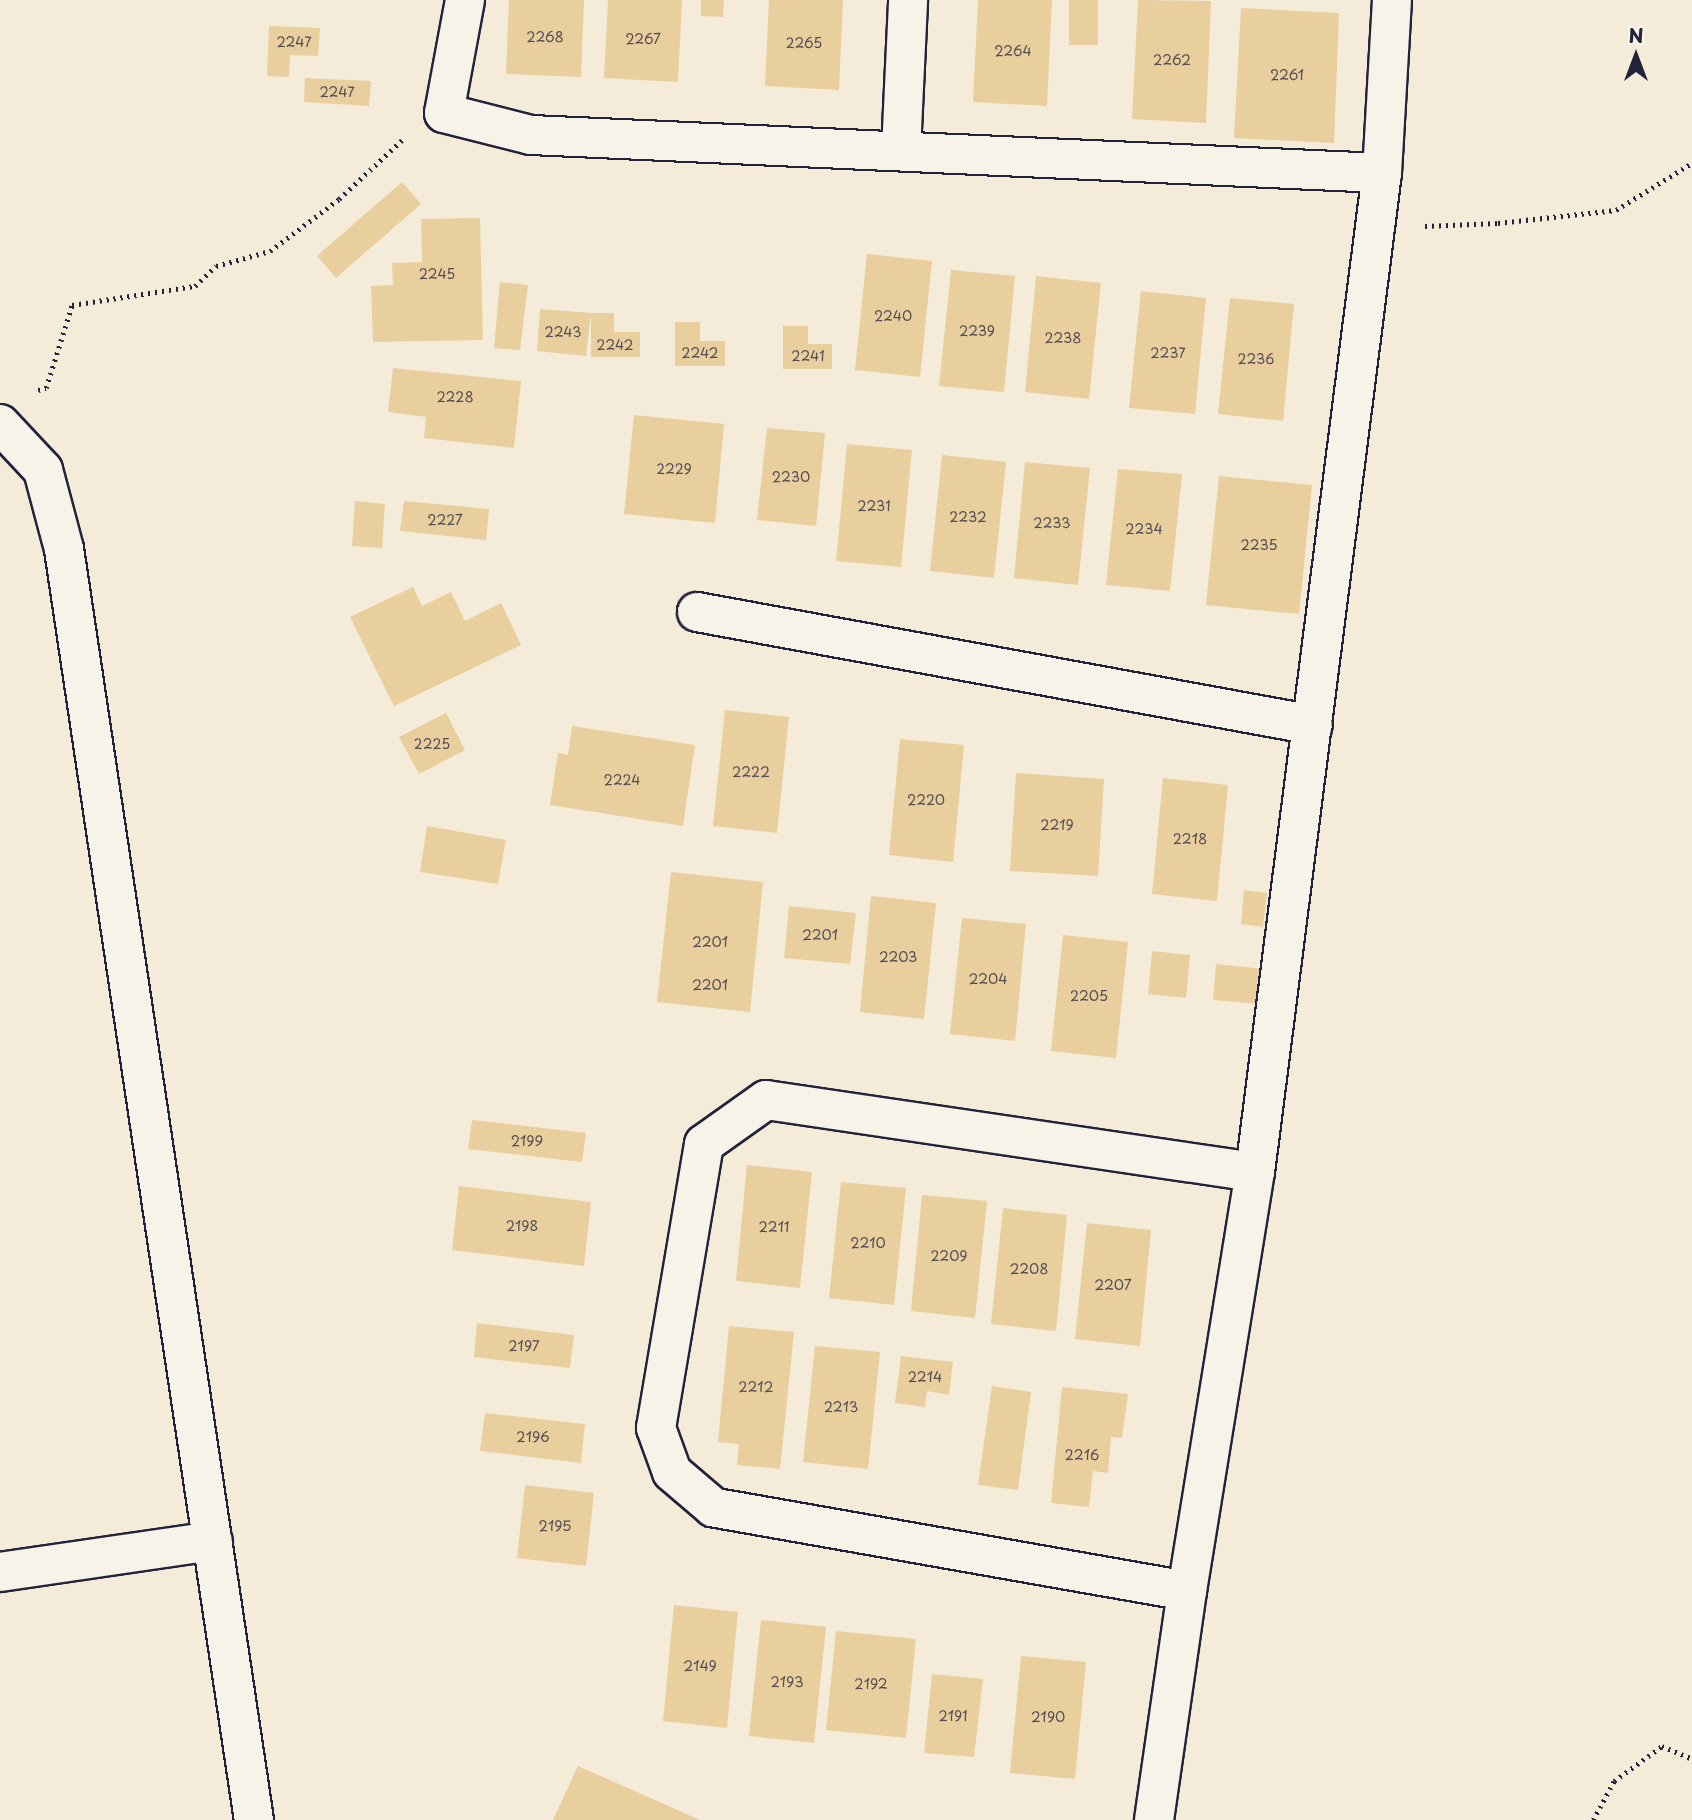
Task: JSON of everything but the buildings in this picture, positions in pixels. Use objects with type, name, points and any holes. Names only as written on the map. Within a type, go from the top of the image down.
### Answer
[{"type":"street","points":[[465,0],[444,113],[531,135],[1382,173]]},
{"type":"street","points":[[901,151],[908,0]]},
{"type":"street","points":[[1154,1820],[1187,1591],[1255,1172],[1376,228],[1382,173],[1392,0]]},
{"type":"street","points":[[0,424],[43,470],[64,549],[254,1820]]},
{"type":"street","points":[[697,612],[1313,724]]},
{"type":"street","points":[[1187,1591],[713,1507],[672,1472],[656,1428],[704,1144],[766,1100],[1255,1172]]},
{"type":"street","points":[[0,1572],[213,1541]]},
{"type":"path","points":[[35,390],[46,388],[72,305],[195,286],[216,266],[270,251],[339,199],[390,149],[444,113]]},
{"type":"path","points":[[1376,228],[1498,223],[1616,210],[1692,163]]},
{"type":"path","points":[[1592,1820],[1615,1781],[1662,1746],[1692,1759]]}]
